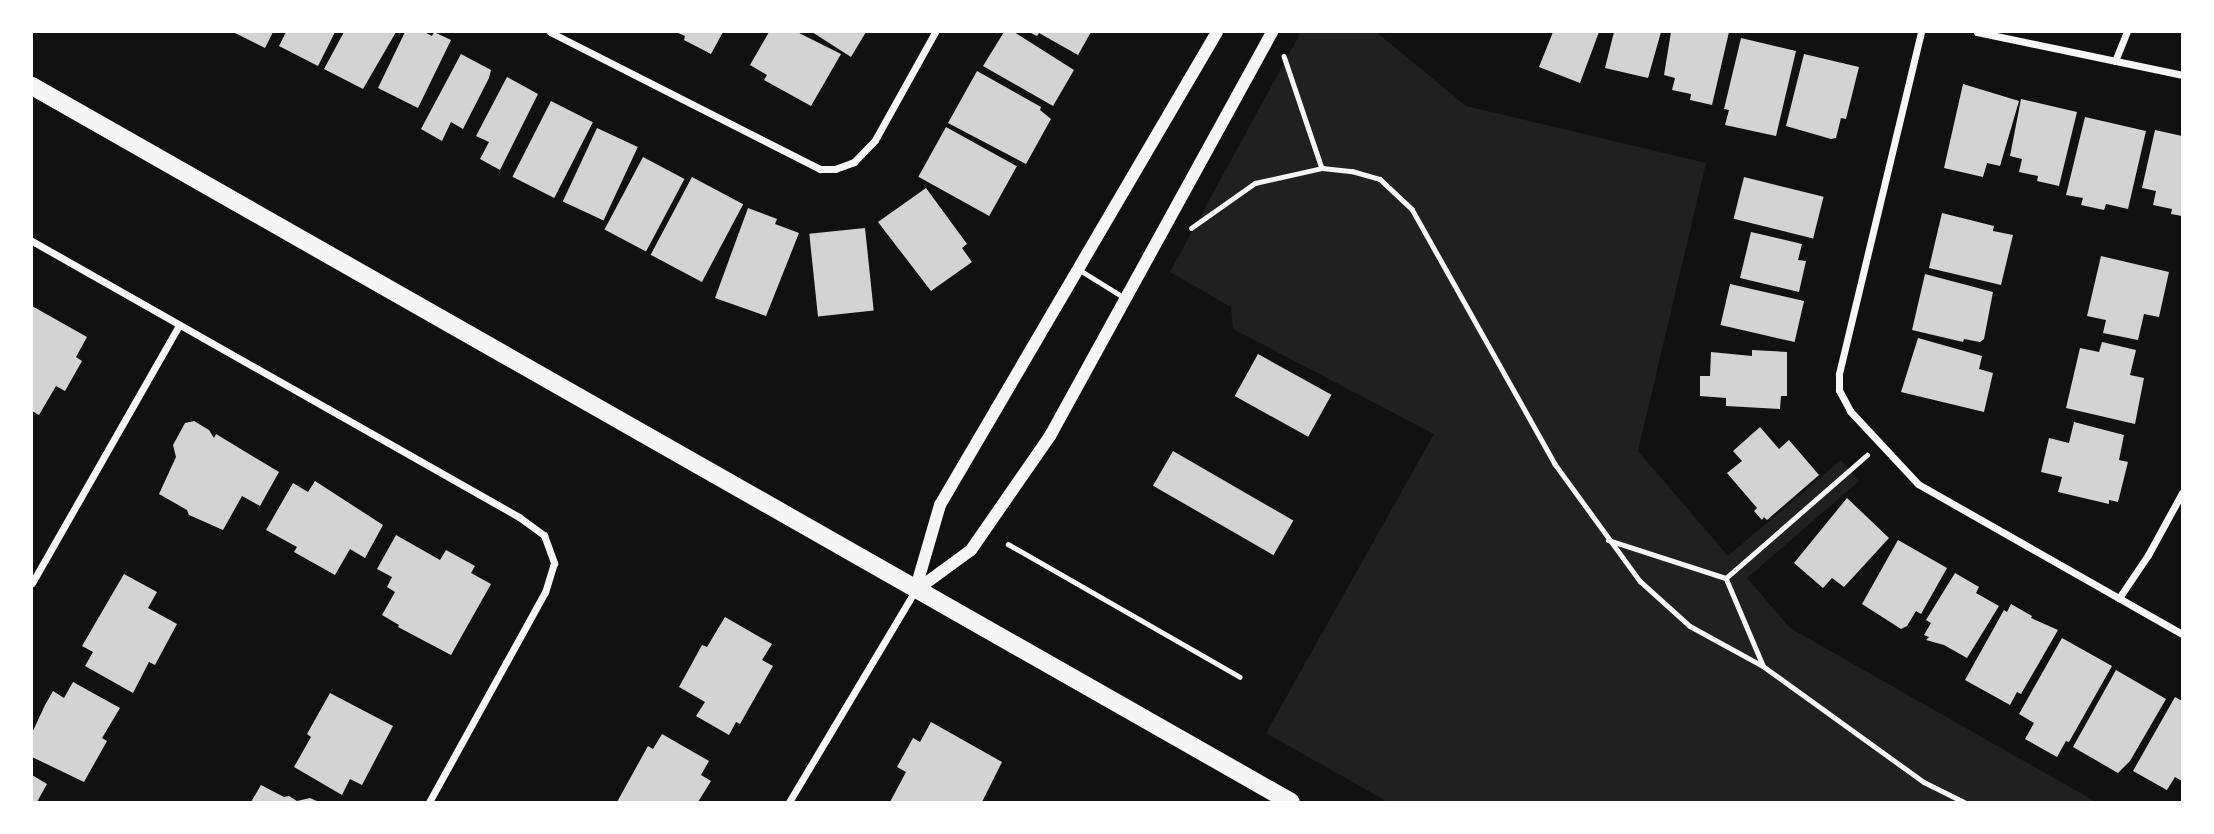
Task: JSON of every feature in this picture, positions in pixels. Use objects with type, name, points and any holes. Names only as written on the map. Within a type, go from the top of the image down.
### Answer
[{"type":"main road","points":[[32,86],[1291,803]]},
{"type":"street","points":[[551,32],[820,169],[835,169],[854,162],[875,141],[934,32]]},
{"type":"street","points":[[789,803],[915,591],[940,505],[1217,32]]},
{"type":"street","points":[[915,591],[971,550],[1050,436],[1272,32]]},
{"type":"street","points":[[1921,32],[1839,374],[1839,390],[1850,411],[1918,484],[2182,634]]},
{"type":"street","points":[[1977,32],[2182,75]]},
{"type":"street","points":[[2115,61],[2127,32]]},
{"type":"street","points":[[32,241],[519,517],[544,535],[554,564],[545,592],[429,803]]},
{"type":"street","points":[[32,583],[179,325]]},
{"type":"street","points":[[2119,598],[2148,555],[2182,493]]},
{"type":"lane","points":[[1078,268],[1126,299]]},
{"type":"path","points":[[1282,52],[1322,168]]},
{"type":"path","points":[[1180,236],[1255,183],[1322,168],[1352,171],[1380,179],[1412,209],[1555,464],[1640,581],[1690,626],[1763,666],[1924,782],[1964,803]]},
{"type":"path","points":[[1727,579],[1881,443]]},
{"type":"path","points":[[1607,539],[1727,579],[1763,666]]},
{"type":"path","points":[[1008,544],[1240,677]]},
{"type":"shaded area","points":[[1301,32],[1376,32],[1466,106],[1706,163],[1638,451],[1728,556],[1841,460],[1859,481],[1747,578],[1790,628],[2096,802],[1388,802],[1266,733],[1434,434],[1233,329],[1231,307],[1170,272]]},
{"type":"building","points":[[233,32],[273,32],[265,48]]},
{"type":"building","points":[[286,32],[335,32],[318,66],[279,46]]},
{"type":"building","points":[[344,32],[396,32],[363,89],[324,69]]},
{"type":"building","points":[[405,32],[424,32],[432,36],[434,32],[451,40],[418,108],[378,88]]},
{"type":"building","points":[[676,32],[723,32],[711,54],[684,40],[685,36]]},
{"type":"building","points":[[769,32],[797,32],[841,54],[811,106],[764,80],[767,75],[750,65]]},
{"type":"building","points":[[812,32],[866,32],[851,57]]},
{"type":"building","points":[[1004,32],[1014,32],[1074,70],[1053,106],[983,66]]},
{"type":"building","points":[[1029,32],[1091,32],[1078,55],[1039,33],[1037,36]]},
{"type":"building","points":[[1553,32],[1599,32],[1580,83],[1539,67]]},
{"type":"building","points":[[1614,32],[1661,32],[1648,78],[1605,68]]},
{"type":"building","points":[[1671,32],[1729,32],[1712,105],[1690,100],[1691,94],[1672,90],[1675,78],[1664,75]]},
{"type":"building","points":[[1741,38],[1796,51],[1776,136],[1725,125],[1729,110],[1724,109]]},
{"type":"building","points":[[461,54],[491,70],[463,129],[451,122],[442,141],[421,129]]},
{"type":"building","points":[[1804,54],[1859,67],[1846,119],[1841,118],[1836,138],[1831,139],[1786,126]]},
{"type":"building","points":[[977,71],[1041,107],[1040,110],[1051,119],[1026,164],[948,123]]},
{"type":"building","points":[[507,77],[538,94],[500,170],[480,159],[489,142],[476,136]]},
{"type":"building","points":[[1963,84],[2019,101],[2000,166],[1987,163],[1983,177],[1944,168]]},
{"type":"building","points":[[2021,99],[2077,112],[2059,186],[2037,181],[2038,176],[2019,172],[2022,159],[2010,156]]},
{"type":"building","points":[[551,101],[593,122],[554,198],[512,177]]},
{"type":"building","points":[[2085,117],[2146,131],[2128,209],[2106,204],[2104,210],[2081,205],[2083,198],[2066,195]]},
{"type":"building","points":[[946,127],[1017,166],[989,216],[918,177]]},
{"type":"building","points":[[597,128],[638,147],[604,220],[563,201]]},
{"type":"building","points":[[2155,130],[2182,136],[2182,216],[2171,214],[2172,209],[2153,205],[2156,191],[2142,188]]},
{"type":"building","points":[[643,157],[684,179],[646,251],[605,229]]},
{"type":"building","points":[[692,177],[743,204],[702,282],[651,255]]},
{"type":"building","points":[[1744,177],[1824,197],[1813,239],[1734,219]]},
{"type":"building","points":[[926,188],[967,244],[962,248],[972,262],[931,291],[878,222]]},
{"type":"building","points":[[748,208],[777,219],[775,224],[799,233],[766,316],[715,298]]},
{"type":"building","points":[[1942,213],[1994,226],[1993,231],[2013,235],[2001,285],[1929,268]]},
{"type":"building","points":[[865,228],[874,311],[818,316],[809,234]]},
{"type":"building","points":[[1751,232],[1802,244],[1798,260],[1806,261],[1799,292],[1740,278]]},
{"type":"building","points":[[2101,256],[2169,272],[2159,317],[2144,314],[2138,340],[2103,333],[2106,320],[2087,316]]},
{"type":"building","points":[[1925,274],[1993,292],[1984,339],[1980,342],[1964,339],[1963,342],[1912,330]]},
{"type":"building","points":[[1730,284],[1804,301],[1795,342],[1721,325]]},
{"type":"building","points":[[32,306],[87,337],[76,357],[82,361],[65,391],[56,386],[39,415],[32,411]]},
{"type":"building","points":[[1918,338],[1982,356],[1979,369],[1993,373],[1984,412],[1901,392]]},
{"type":"building","points":[[2102,342],[2136,350],[2130,375],[2144,378],[2135,424],[2066,408],[2080,348],[2099,352]]},
{"type":"building","points":[[1752,350],[1787,352],[1787,396],[1781,396],[1780,409],[1726,406],[1726,398],[1700,396],[1700,376],[1710,376],[1711,352],[1752,356]]},
{"type":"building","points":[[1258,354],[1331,395],[1308,437],[1235,396]]},
{"type":"building","points":[[194,421],[209,430],[214,438],[216,434],[279,472],[260,506],[242,496],[223,530],[189,515],[187,510],[159,494],[176,457],[173,445],[185,423]]},
{"type":"building","points":[[2074,422],[2124,435],[2119,460],[2128,462],[2118,502],[2109,500],[2109,504],[2058,492],[2062,477],[2041,472],[2049,438],[2069,443]]},
{"type":"building","points":[[1760,427],[1779,449],[1789,440],[1819,475],[1767,520],[1764,517],[1762,520],[1754,511],[1757,508],[1727,473],[1742,461],[1733,451]]},
{"type":"building","points":[[1173,451],[1293,520],[1273,555],[1153,486]]},
{"type":"building","points":[[315,481],[383,525],[365,558],[350,549],[335,575],[294,552],[297,547],[266,530],[293,483],[308,492]]},
{"type":"building","points":[[1847,498],[1889,538],[1844,587],[1832,578],[1823,588],[1794,563]]},
{"type":"building","points":[[396,535],[440,560],[446,550],[475,566],[471,573],[491,584],[451,655],[398,627],[399,625],[382,615],[395,592],[387,587],[392,577],[377,569]]},
{"type":"building","points":[[1898,540],[1947,568],[1921,614],[1916,611],[1907,626],[1901,629],[1862,604]]},
{"type":"building","points":[[1955,573],[1979,587],[1976,593],[1999,606],[1967,658],[1944,645],[1926,640],[1929,637],[1924,635],[1931,623],[1926,620]]},
{"type":"building","points":[[124,574],[157,592],[148,608],[177,624],[155,665],[149,662],[133,693],[85,666],[93,652],[82,646]]},
{"type":"building","points":[[2011,604],[2032,616],[2031,618],[2058,630],[2021,694],[2017,692],[2010,705],[1965,680],[2004,610],[2007,612]]},
{"type":"building","points":[[725,617],[772,644],[762,660],[773,666],[740,724],[736,722],[729,735],[696,716],[705,702],[679,687],[702,645],[707,647]]},
{"type":"building","points":[[2062,638],[2112,666],[2069,742],[2066,741],[2057,757],[2025,739],[2034,723],[2019,714]]},
{"type":"building","points":[[2116,670],[2166,699],[2130,761],[2118,773],[2073,747]]},
{"type":"building","points":[[73,682],[120,708],[102,738],[107,741],[84,782],[32,757],[32,733],[45,705],[53,691],[64,698]]},
{"type":"building","points":[[330,693],[393,726],[362,785],[350,779],[342,795],[294,767],[311,737],[307,734]]},
{"type":"building","points":[[2175,697],[2182,701],[2182,781],[2175,777],[2167,790],[2133,771]]},
{"type":"building","points":[[931,722],[1002,762],[982,802],[890,802],[906,772],[897,767],[913,738],[920,742]]},
{"type":"building","points":[[662,734],[709,761],[701,775],[711,781],[698,802],[617,802],[648,746],[653,749]]},
{"type":"building","points":[[32,775],[47,784],[37,802],[32,802]]},
{"type":"building","points":[[261,785],[297,801],[310,798],[319,802],[251,802]]}]
